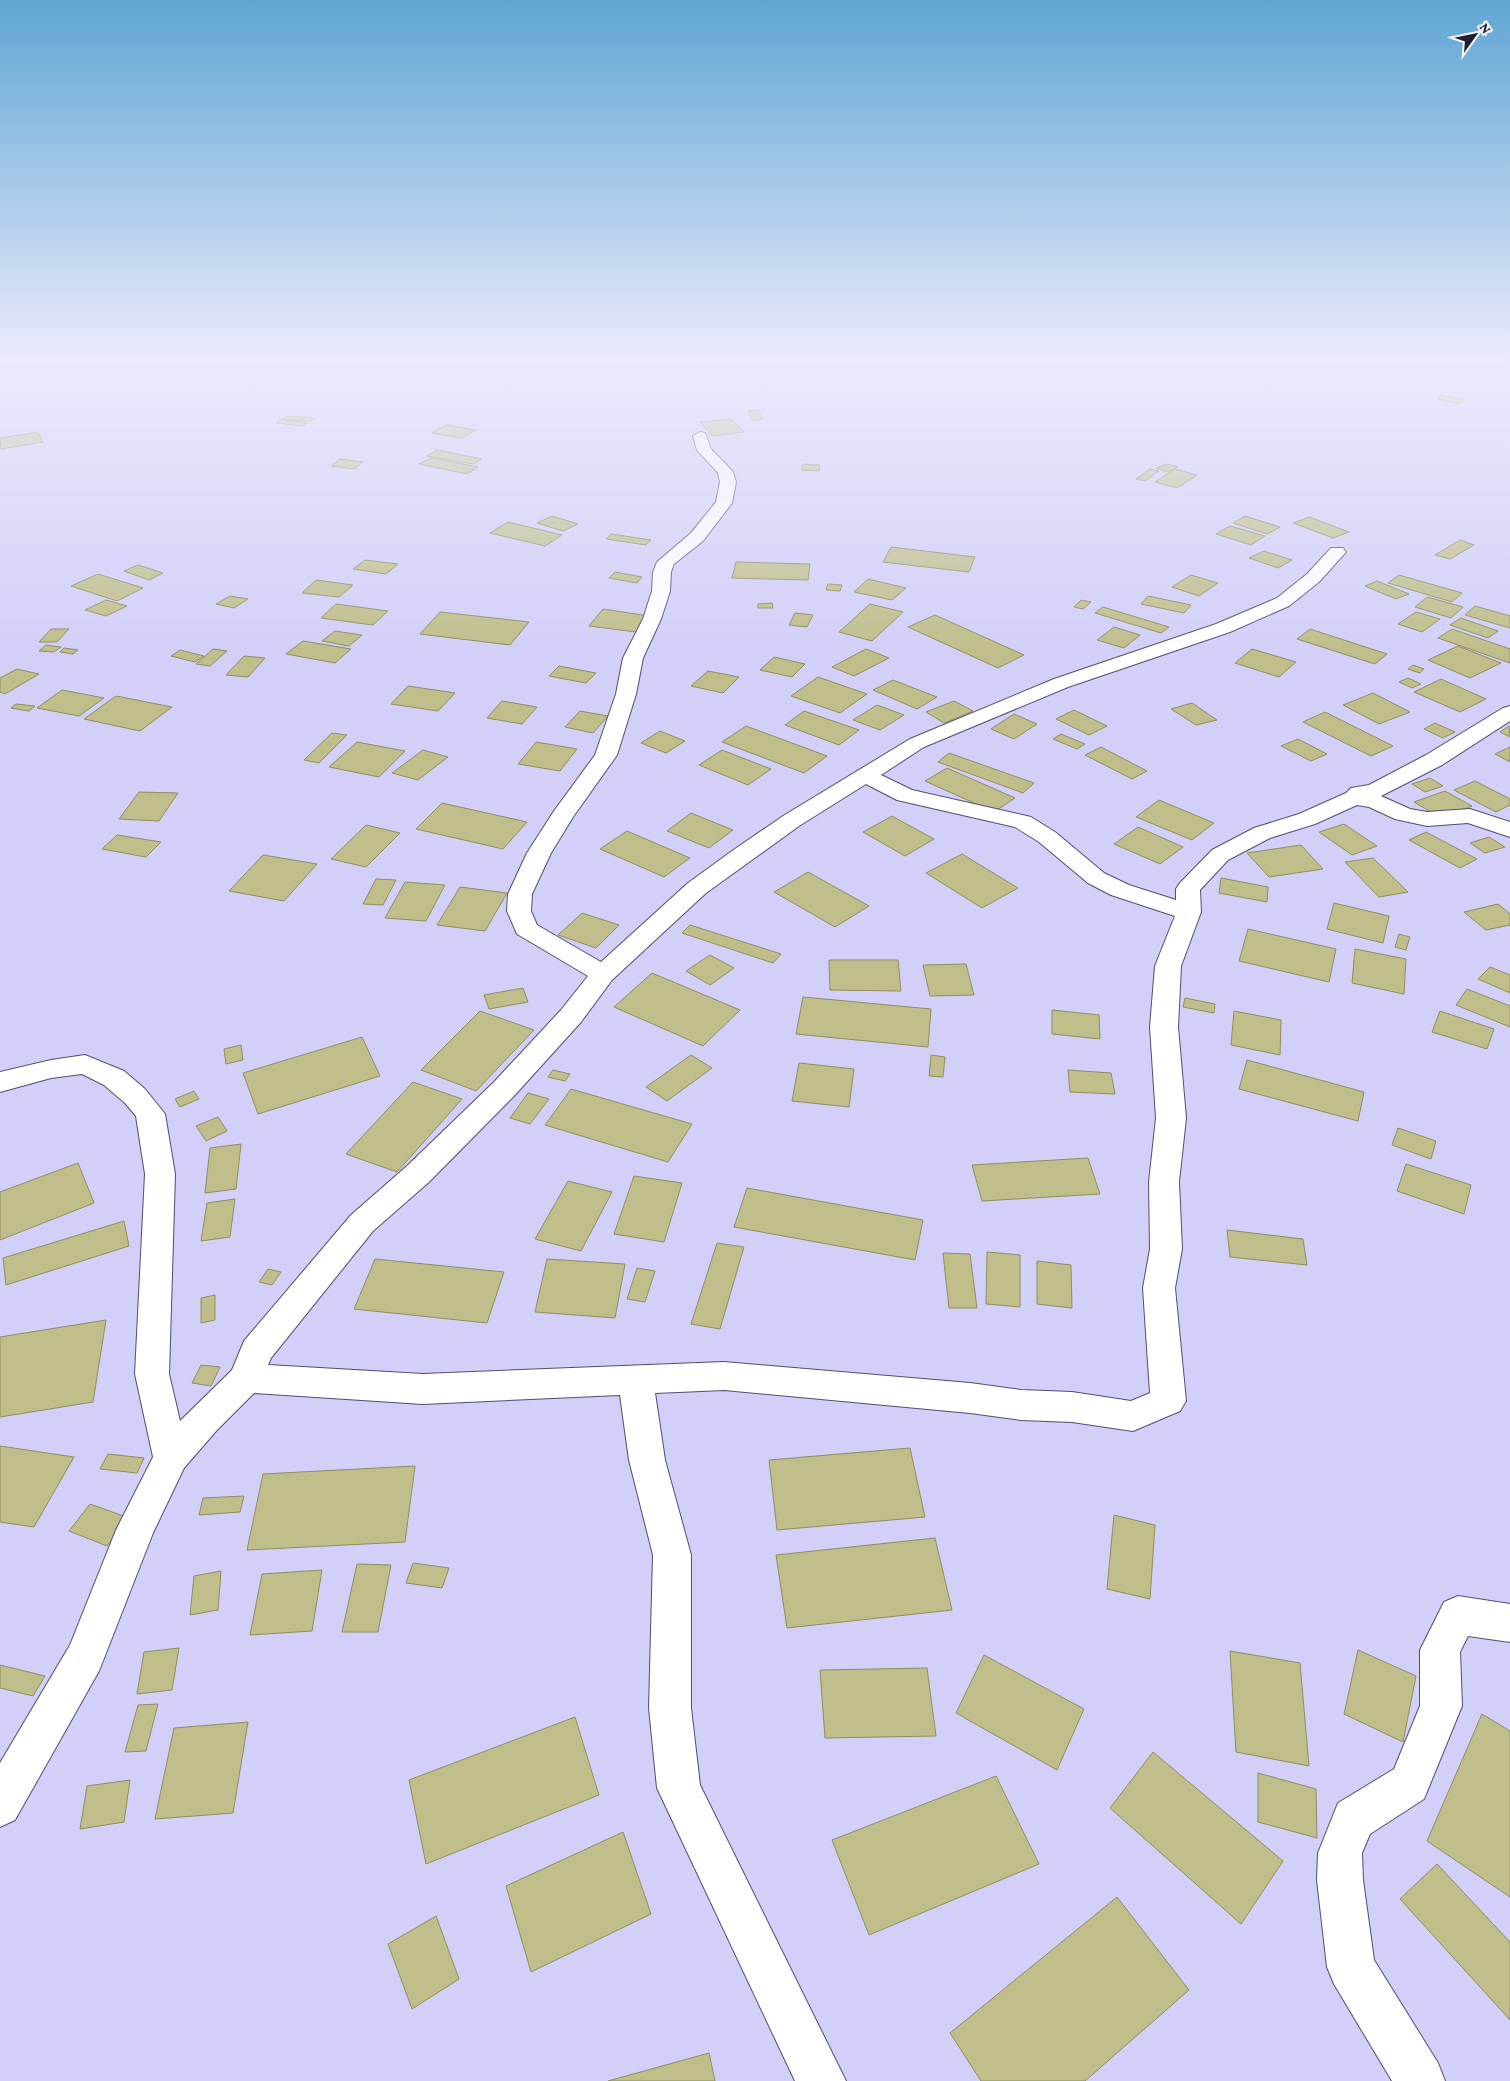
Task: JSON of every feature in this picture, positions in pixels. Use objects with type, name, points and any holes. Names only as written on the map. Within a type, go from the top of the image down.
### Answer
[{"type":"street","points":[[603,974],[526,929],[519,911],[520,894],[540,852],[562,816],[606,755],[626,694],[633,658],[652,619],[658,601],[662,572],[666,562],[697,537],[724,503],[728,482],[725,472],[709,455]]},
{"type":"street","points":[[0,1805],[85,1657],[136,1530],[171,1457],[204,1419],[246,1378],[256,1351],[362,1223],[418,1174],[504,1090],[571,1016],[603,974],[696,888],[791,821],[917,743],[1045,689],[1108,665],[1223,628],[1283,602],[1313,578],[1337,552]]},
{"type":"street","points":[[246,1378],[423,1389],[724,1376],[970,1398],[1021,1405],[1072,1406],[1133,1416],[1168,1401],[1159,1288],[1166,1250],[1164,1182],[1171,1118],[1164,1027],[1168,966],[1189,912],[1188,888],[1220,855],[1262,833],[1307,819],[1354,798],[1359,793],[1374,791],[1434,760],[1510,712]]},
{"type":"street","points":[[866,776],[905,794],[1023,822],[1047,837],[1096,878],[1120,890],[1189,912]]},
{"type":"street","points":[[1354,798],[1374,801],[1403,814],[1427,820],[1470,816],[1510,830]]},
{"type":"street","points":[[0,1082],[51,1069],[85,1064],[114,1078],[135,1096],[150,1114],[160,1174],[152,1374],[171,1457]]},
{"type":"street","points":[[635,1380],[647,1460],[672,1555],[670,1708],[679,1788],[821,2081]]},
{"type":"street","points":[[1420,2081],[1351,1967],[1340,1880],[1340,1853],[1354,1819],[1409,1784],[1441,1706],[1440,1650],[1458,1615],[1510,1623]]},
{"type":"building","points":[[463,455],[482,459],[473,464],[427,456]]},
{"type":"building","points":[[431,458],[478,467],[467,474],[419,464]]},
{"type":"building","points":[[340,459],[363,462],[354,469],[331,466]]},
{"type":"building","points":[[803,464],[820,465],[819,471],[802,470]]},
{"type":"building","points":[[1167,464],[1178,467],[1167,472],[1156,468]]},
{"type":"building","points":[[1150,469],[1159,471],[1145,481],[1136,479]]},
{"type":"building","points":[[1175,469],[1197,475],[1177,488],[1155,482]]},
{"type":"building","points":[[552,516],[578,524],[563,531],[537,523]]},
{"type":"building","points":[[1245,516],[1280,527],[1267,534],[1233,523]]},
{"type":"building","points":[[1309,517],[1349,532],[1333,538],[1293,523]]},
{"type":"building","points":[[508,522],[562,535],[545,546],[490,533]]},
{"type":"building","points":[[1230,526],[1265,536],[1251,545],[1216,534]]},
{"type":"building","points":[[611,534],[651,540],[646,545],[606,539]]},
{"type":"building","points":[[1460,540],[1474,545],[1450,559],[1435,555]]},
{"type":"building","points":[[891,547],[975,557],[969,572],[883,562]]},
{"type":"building","points":[[1264,551],[1292,560],[1278,568],[1249,558]]},
{"type":"building","points":[[365,560],[398,564],[386,574],[353,569]]},
{"type":"building","points":[[736,562],[810,564],[808,580],[732,578]]},
{"type":"building","points":[[138,565],[163,573],[149,580],[124,571]]},
{"type":"building","points":[[615,572],[642,577],[637,583],[609,578]]},
{"type":"building","points":[[98,574],[143,588],[117,601],[71,586]]},
{"type":"building","points":[[1191,575],[1218,583],[1199,596],[1172,587]]},
{"type":"building","points":[[1399,575],[1462,593],[1452,602],[1388,583]]},
{"type":"building","points":[[868,579],[906,588],[892,600],[854,592]]},
{"type":"building","points":[[316,580],[353,585],[339,597],[302,593]]},
{"type":"building","points":[[1377,581],[1409,594],[1396,599],[1365,586]]},
{"type":"building","points":[[828,584],[842,585],[840,591],[826,590]]},
{"type":"building","points":[[230,596],[248,599],[234,608],[216,604]]},
{"type":"building","points":[[1148,596],[1191,605],[1184,613],[1141,604]]},
{"type":"building","points":[[1427,597],[1463,607],[1451,618],[1415,607]]},
{"type":"building","points":[[106,600],[127,606],[106,616],[85,610]]},
{"type":"building","points":[[1081,600],[1091,602],[1083,609],[1074,607]]},
{"type":"building","points":[[772,603],[773,608],[758,608],[758,604]]},
{"type":"building","points":[[336,604],[388,611],[373,625],[321,618]]},
{"type":"building","points":[[870,604],[903,612],[872,641],[839,632]]},
{"type":"building","points":[[1475,606],[1510,616],[1510,628],[1465,615]]},
{"type":"building","points":[[1103,607],[1169,627],[1161,633],[1095,613]]},
{"type":"building","points":[[603,609],[649,616],[636,632],[589,626]]},
{"type":"building","points":[[440,612],[529,622],[510,645],[420,634]]},
{"type":"building","points":[[1416,612],[1440,619],[1422,632],[1398,624]]},
{"type":"building","points":[[795,613],[813,615],[807,627],[789,625]]},
{"type":"building","points":[[935,615],[1024,655],[998,668],[908,627]]},
{"type":"building","points":[[1461,618],[1498,631],[1488,638],[1450,625]]},
{"type":"building","points":[[1114,627],[1140,635],[1124,648],[1097,640]]},
{"type":"building","points":[[51,629],[69,629],[57,642],[39,642]]},
{"type":"building","points":[[1310,629],[1387,654],[1375,664],[1297,639]]},
{"type":"building","points":[[1452,629],[1510,649],[1510,663],[1438,638]]},
{"type":"building","points":[[335,631],[362,635],[349,646],[322,641]]},
{"type":"building","points":[[303,641],[351,649],[335,663],[286,654]]},
{"type":"building","points":[[46,645],[61,647],[54,652],[39,651]]},
{"type":"building","points":[[1458,646],[1501,663],[1470,678],[1428,660]]},
{"type":"building","points":[[64,648],[78,650],[73,654],[60,652]]},
{"type":"building","points":[[213,649],[227,651],[210,666],[196,664]]},
{"type":"building","points":[[866,649],[889,658],[854,676],[832,667]]},
{"type":"building","points":[[1252,649],[1296,662],[1279,677],[1235,663]]},
{"type":"building","points":[[180,650],[204,656],[195,662],[171,656]]},
{"type":"building","points":[[244,656],[265,658],[248,677],[226,675]]},
{"type":"building","points":[[774,657],[805,664],[792,677],[760,670]]},
{"type":"building","points":[[1413,665],[1424,669],[1420,673],[1408,669]]},
{"type":"building","points":[[559,666],[596,673],[586,683],[549,676]]},
{"type":"building","points":[[17,669],[39,674],[5,694],[0,692],[0,678]]},
{"type":"building","points":[[708,671],[739,677],[723,693],[691,686]]},
{"type":"building","points":[[818,677],[867,694],[840,713],[791,696]]},
{"type":"building","points":[[1408,678],[1421,684],[1412,688],[1399,682]]},
{"type":"building","points":[[1441,679],[1486,699],[1460,712],[1414,692]]},
{"type":"building","points":[[893,680],[937,697],[917,709],[873,690]]},
{"type":"building","points":[[408,686],[455,693],[438,711],[391,704]]},
{"type":"building","points":[[62,690],[104,698],[79,716],[37,708]]},
{"type":"building","points":[[1373,693],[1410,712],[1379,724],[1343,705]]},
{"type":"building","points":[[116,696],[172,707],[140,731],[84,719]]},
{"type":"building","points":[[502,701],[537,707],[522,724],[487,718]]},
{"type":"building","points":[[954,701],[973,711],[944,723],[926,712]]},
{"type":"building","points":[[1192,703],[1217,720],[1196,725],[1171,709]]},
{"type":"building","points":[[16,704],[35,706],[29,711],[11,708]]},
{"type":"building","points":[[877,705],[904,715],[880,730],[853,720]]},
{"type":"building","points":[[1074,710],[1107,726],[1089,735],[1056,719]]},
{"type":"building","points":[[580,711],[608,716],[593,733],[565,727]]},
{"type":"building","points":[[804,711],[859,730],[839,745],[785,725]]},
{"type":"building","points":[[1325,712],[1393,746],[1371,756],[1303,722]]},
{"type":"building","points":[[1014,714],[1037,724],[1014,739],[991,729]]},
{"type":"building","points":[[1435,723],[1455,732],[1443,738],[1424,729]]},
{"type":"building","points":[[746,726],[827,756],[804,773],[722,742]]},
{"type":"building","points":[[1509,726],[1510,737],[1500,732]]},
{"type":"building","points":[[660,731],[685,741],[666,753],[641,743]]},
{"type":"building","points":[[332,733],[347,735],[319,763],[304,760]]},
{"type":"building","points":[[1061,734],[1085,744],[1077,749],[1053,739]]},
{"type":"building","points":[[1298,739],[1327,754],[1311,761],[1281,746]]},
{"type":"building","points":[[357,742],[405,751],[379,777],[329,767]]},
{"type":"building","points":[[536,742],[577,749],[560,771],[518,764]]},
{"type":"building","points":[[1101,747],[1147,771],[1132,779],[1085,755]]},
{"type":"building","points":[[1510,747],[1510,762],[1495,754]]},
{"type":"building","points":[[423,750],[448,757],[418,780],[392,773]]},
{"type":"building","points":[[722,750],[771,769],[748,785],[699,765]]},
{"type":"building","points":[[949,753],[1034,783],[1023,793],[938,762]]},
{"type":"building","points":[[947,768],[1015,798],[994,812],[925,781]]},
{"type":"building","points":[[1430,778],[1443,786],[1425,792],[1412,784]]},
{"type":"building","points":[[1475,781],[1510,799],[1510,805],[1496,812],[1454,790]]},
{"type":"building","points":[[1445,791],[1472,806],[1441,818],[1414,802]]},
{"type":"building","points":[[139,792],[178,793],[159,821],[119,819]]},
{"type":"building","points":[[1159,800],[1214,823],[1192,840],[1136,817]]},
{"type":"building","points":[[442,803],[527,822],[503,849],[416,829]]},
{"type":"building","points":[[691,813],[733,830],[709,848],[667,831]]},
{"type":"building","points":[[892,816],[934,839],[905,856],[863,832]]},
{"type":"building","points":[[1344,824],[1377,846],[1352,855],[1319,832]]},
{"type":"building","points":[[366,825],[400,833],[366,867],[331,859]]},
{"type":"building","points":[[1138,827],[1183,847],[1160,864],[1114,844]]},
{"type":"building","points":[[627,831],[690,858],[664,877],[600,849]]},
{"type":"building","points":[[1426,832],[1477,859],[1460,868],[1409,840]]},
{"type":"building","points":[[117,835],[161,842],[146,857],[102,849]]},
{"type":"building","points":[[1489,837],[1505,847],[1485,853],[1470,843]]},
{"type":"building","points":[[1301,845],[1323,869],[1269,877],[1247,853]]},
{"type":"building","points":[[962,854],[1018,888],[982,908],[926,873]]},
{"type":"building","points":[[263,855],[317,864],[284,901],[229,891]]},
{"type":"building","points":[[1373,858],[1408,892],[1379,897],[1345,862]]},
{"type":"building","points":[[808,872],[869,906],[835,927],[774,892]]},
{"type":"building","points":[[1221,878],[1268,887],[1267,902],[1219,893]]},
{"type":"building","points":[[376,879],[396,880],[383,905],[363,904]]},
{"type":"building","points":[[405,882],[445,885],[426,921],[385,918]]},
{"type":"building","points":[[460,887],[507,893],[485,931],[437,925]]},
{"type":"building","points":[[1334,903],[1389,916],[1383,943],[1327,929]]},
{"type":"building","points":[[1498,904],[1510,914],[1510,925],[1486,930],[1464,912]]},
{"type":"building","points":[[582,913],[619,925],[596,948],[558,935]]},
{"type":"building","points":[[690,925],[781,954],[773,963],[682,933]]},
{"type":"building","points":[[1248,929],[1336,949],[1329,982],[1239,961]]},
{"type":"building","points":[[1399,934],[1410,937],[1406,950],[1395,947]]},
{"type":"building","points":[[1355,949],[1406,959],[1404,994],[1352,983]]},
{"type":"building","points":[[710,955],[734,968],[710,985],[686,971]]},
{"type":"building","points":[[829,960],[898,960],[901,991],[830,990]]},
{"type":"building","points":[[966,964],[974,995],[930,996],[923,965]]},
{"type":"building","points":[[1490,967],[1510,975],[1510,993],[1478,979]]},
{"type":"building","points":[[652,973],[740,1010],[703,1046],[614,1007]]},
{"type":"building","points":[[523,988],[528,1002],[489,1009],[484,995]]},
{"type":"building","points":[[1467,989],[1510,1006],[1510,1027],[1456,1005]]},
{"type":"building","points":[[803,997],[931,1009],[928,1047],[796,1034]]},
{"type":"building","points":[[1185,998],[1215,1004],[1214,1013],[1183,1007]]},
{"type":"building","points":[[1052,1010],[1099,1015],[1100,1039],[1052,1034]]},
{"type":"building","points":[[480,1011],[534,1030],[476,1091],[421,1070]]},
{"type":"building","points":[[1234,1011],[1281,1020],[1280,1055],[1231,1045]]},
{"type":"building","points":[[1440,1011],[1494,1029],[1487,1049],[1432,1032]]},
{"type":"building","points":[[362,1037],[380,1076],[258,1114],[243,1073]]},
{"type":"building","points":[[241,1045],[243,1060],[226,1064],[224,1049]]},
{"type":"building","points":[[691,1055],[712,1068],[667,1101],[646,1087]]},
{"type":"building","points":[[931,1055],[945,1057],[943,1077],[929,1076]]},
{"type":"building","points":[[1247,1060],[1364,1092],[1358,1121],[1239,1089]]},
{"type":"building","points":[[799,1063],[854,1069],[849,1107],[792,1101]]},
{"type":"building","points":[[553,1070],[570,1074],[565,1081],[548,1077]]},
{"type":"building","points":[[1068,1070],[1111,1073],[1115,1094],[1070,1092]]},
{"type":"building","points":[[413,1082],[462,1099],[397,1172],[346,1154]]},
{"type":"building","points":[[571,1089],[692,1124],[668,1162],[545,1125]]},
{"type":"building","points":[[194,1091],[199,1099],[180,1107],[175,1099]]},
{"type":"building","points":[[528,1093],[549,1099],[530,1124],[510,1118]]},
{"type":"building","points":[[218,1117],[227,1131],[206,1141],[196,1126]]},
{"type":"building","points":[[1398,1128],[1436,1141],[1431,1159],[1392,1145]]},
{"type":"building","points":[[241,1144],[236,1189],[205,1193],[210,1148]]},
{"type":"building","points":[[1088,1158],[1100,1194],[982,1201],[972,1165]]},
{"type":"building","points":[[78,1163],[94,1203],[0,1240],[0,1192]]},
{"type":"building","points":[[1406,1164],[1471,1185],[1464,1214],[1397,1191]]},
{"type":"building","points":[[634,1176],[682,1183],[664,1242],[614,1234]]},
{"type":"building","points":[[568,1181],[612,1192],[581,1251],[535,1239]]},
{"type":"building","points":[[747,1188],[923,1220],[915,1260],[734,1227]]},
{"type":"building","points":[[235,1199],[230,1237],[201,1241],[207,1203]]},
{"type":"building","points":[[124,1221],[129,1246],[6,1285],[3,1258]]},
{"type":"building","points":[[1227,1230],[1303,1239],[1307,1265],[1230,1257]]},
{"type":"building","points":[[717,1243],[744,1247],[720,1329],[691,1324]]},
{"type":"building","points":[[987,1252],[1020,1255],[1020,1307],[986,1304]]},
{"type":"building","points":[[943,1253],[970,1254],[977,1308],[949,1308]]},
{"type":"building","points":[[375,1259],[504,1272],[487,1323],[354,1309]]},
{"type":"building","points":[[547,1259],[625,1264],[615,1318],[535,1312]]},
{"type":"building","points":[[1037,1261],[1071,1265],[1072,1308],[1037,1304]]},
{"type":"building","points":[[637,1268],[655,1271],[645,1302],[627,1299]]},
{"type":"building","points":[[268,1269],[281,1272],[272,1285],[259,1282]]},
{"type":"building","points":[[215,1295],[215,1320],[201,1323],[201,1298]]},
{"type":"building","points":[[106,1320],[93,1402],[0,1417],[0,1337]]},
{"type":"building","points":[[201,1365],[220,1367],[211,1386],[192,1383]]},
{"type":"building","points":[[0,1446],[74,1457],[34,1527],[0,1522]]},
{"type":"building","points":[[910,1448],[925,1517],[777,1530],[769,1460]]},
{"type":"building","points":[[108,1454],[144,1458],[137,1473],[100,1469]]},
{"type":"building","points":[[415,1466],[405,1542],[247,1550],[263,1474]]},
{"type":"building","points":[[244,1496],[240,1512],[199,1515],[203,1498]]},
{"type":"building","points":[[90,1504],[129,1518],[107,1546],[69,1531]]},
{"type":"building","points":[[1114,1515],[1155,1525],[1150,1599],[1107,1589]]},
{"type":"building","points":[[935,1538],[952,1610],[787,1628],[776,1555]]},
{"type":"building","points":[[413,1563],[449,1568],[442,1588],[406,1583]]},
{"type":"building","points":[[357,1564],[391,1565],[378,1632],[342,1632]]},
{"type":"building","points":[[322,1570],[312,1631],[250,1635],[262,1574]]},
{"type":"building","points":[[221,1571],[218,1610],[190,1615],[194,1576]]},
{"type":"building","points":[[179,1648],[172,1690],[137,1694],[144,1652]]},
{"type":"building","points":[[1358,1650],[1416,1676],[1403,1742],[1344,1714]]},
{"type":"building","points":[[1230,1651],[1300,1663],[1309,1766],[1236,1752]]},
{"type":"building","points":[[984,1655],[1084,1709],[1057,1770],[956,1713]]},
{"type":"building","points":[[0,1665],[45,1676],[33,1696],[0,1688]]},
{"type":"building","points":[[927,1668],[936,1736],[825,1738],[820,1670]]},
{"type":"building","points":[[158,1704],[146,1751],[125,1752],[138,1705]]},
{"type":"building","points":[[1482,1714],[1510,1731],[1510,1897],[1427,1841]]},
{"type":"building","points":[[575,1717],[599,1795],[426,1864],[409,1780]]},
{"type":"building","points":[[248,1722],[233,1813],[155,1819],[174,1728]]},
{"type":"building","points":[[1153,1752],[1283,1861],[1241,1924],[1110,1808]]},
{"type":"building","points":[[1258,1773],[1316,1789],[1317,1838],[1258,1822]]},
{"type":"building","points":[[996,1776],[1039,1864],[869,1935],[832,1840]]},
{"type":"building","points":[[130,1780],[124,1822],[80,1829],[87,1786]]},
{"type":"building","points":[[623,1832],[651,1914],[531,1972],[506,1886]]},
{"type":"building","points":[[1437,1864],[1510,1942],[1510,2020],[1400,1899]]},
{"type":"building","points":[[1117,1897],[1189,1990],[1085,2081],[981,2081],[950,2033]]},
{"type":"building","points":[[436,1916],[459,1979],[412,2009],[388,1944]]},
{"type":"building","points":[[709,2053],[715,2081],[608,2081]]}]
